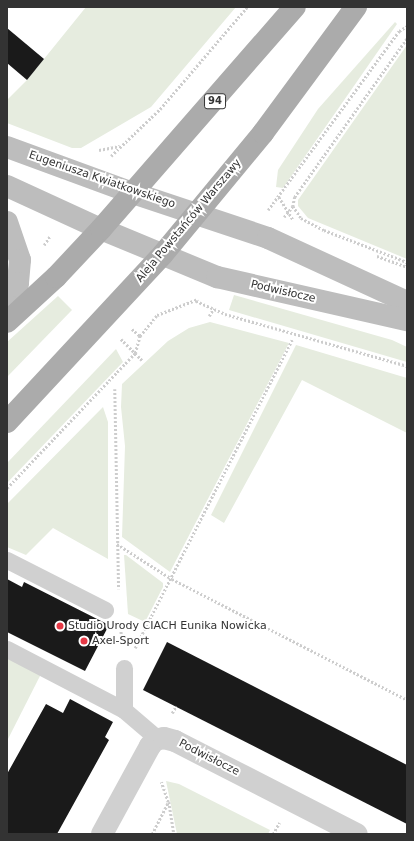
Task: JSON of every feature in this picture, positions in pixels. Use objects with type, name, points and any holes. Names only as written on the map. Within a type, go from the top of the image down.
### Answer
[{"type":"main road","name":"94","points":[[7,322],[56,277],[101,229],[295,7]]},
{"type":"main road","name":"Aleja Powstańców Warszawy","points":[[7,422],[163,254],[264,133],[356,7]]},
{"type":"street","name":"Eugeniusza Kwiatkowskiego","points":[[7,147],[133,193],[197,213]]},
{"type":"street","points":[[7,186],[101,229]]},
{"type":"street","points":[[197,213],[268,238],[407,302]]},
{"type":"street","points":[[7,222],[20,260],[18,283],[11,307],[7,312]]},
{"type":"street","name":"Podwisłocze","points":[[101,229],[217,277],[407,320]]},
{"type":"street","points":[[102,834],[144,756],[158,739]]},
{"type":"street","name":"Podwisłocze","points":[[158,739],[175,741],[357,834]]},
{"type":"lane","points":[[7,560],[105,610]]},
{"type":"lane","points":[[7,649],[124,710],[158,739]]},
{"type":"lane","points":[[124,668],[124,710]]},
{"type":"path","points":[[120,146],[160,109],[247,7]]},
{"type":"path","points":[[279,197],[399,31],[407,26]]},
{"type":"path","points":[[407,39],[295,197],[293,206],[301,218],[324,230],[407,262]]},
{"type":"path","points":[[196,301],[225,314],[407,366]]},
{"type":"path","points":[[7,488],[135,353],[140,336]]},
{"type":"path","points":[[124,668],[172,579],[292,340]]},
{"type":"path","points":[[115,389],[119,594]]},
{"type":"path","points":[[117,544],[172,579],[407,700]]},
{"type":"path","points":[[121,623],[124,668]]},
{"type":"path","points":[[168,802],[174,834]]},
{"type":"shaded area","points":[[86,7],[236,7],[151,107],[81,148],[72,148],[7,123],[7,100],[27,80]]},
{"type":"shaded area","points":[[395,22],[397,24],[283,188],[276,187],[278,170],[318,109]]},
{"type":"shaded area","points":[[407,45],[407,259],[308,218],[298,206],[298,200]]},
{"type":"shaded area","points":[[234,295],[392,340],[407,347],[407,362],[229,310]]},
{"type":"shaded area","points":[[58,296],[72,310],[7,377],[7,342]]},
{"type":"shaded area","points":[[210,322],[289,343],[170,572],[122,537],[125,446],[121,407],[122,384],[168,341],[189,328]]},
{"type":"shaded area","points":[[296,345],[407,378],[407,433],[302,380],[224,523],[211,515]]},
{"type":"shaded area","points":[[116,349],[123,362],[7,483],[7,463]]},
{"type":"shaded area","points":[[103,407],[108,422],[108,559],[53,528],[26,555],[7,547],[7,504]]},
{"type":"shaded area","points":[[124,555],[163,583],[163,587],[145,622],[128,614]]},
{"type":"shaded area","points":[[7,656],[41,674],[7,741]]},
{"type":"shaded area","points":[[166,781],[179,784],[270,830],[268,834],[177,834]]},
{"type":"building","points":[[7,28],[44,59],[27,80],[7,63]]},
{"type":"building","points":[[7,579],[22,587],[24,582],[109,625],[85,671],[7,632]]},
{"type":"building","points":[[167,642],[407,765],[407,824],[143,690]]},
{"type":"building","points":[[70,699],[113,722],[105,737],[109,740],[57,834],[7,834],[7,774],[46,704],[63,713]]},
{"type":"place","name":"Studio Urody CIACH Eunika Nowicka","points":[[60,626]]},
{"type":"place","name":"Axel-Sport","points":[[84,641]]}]
